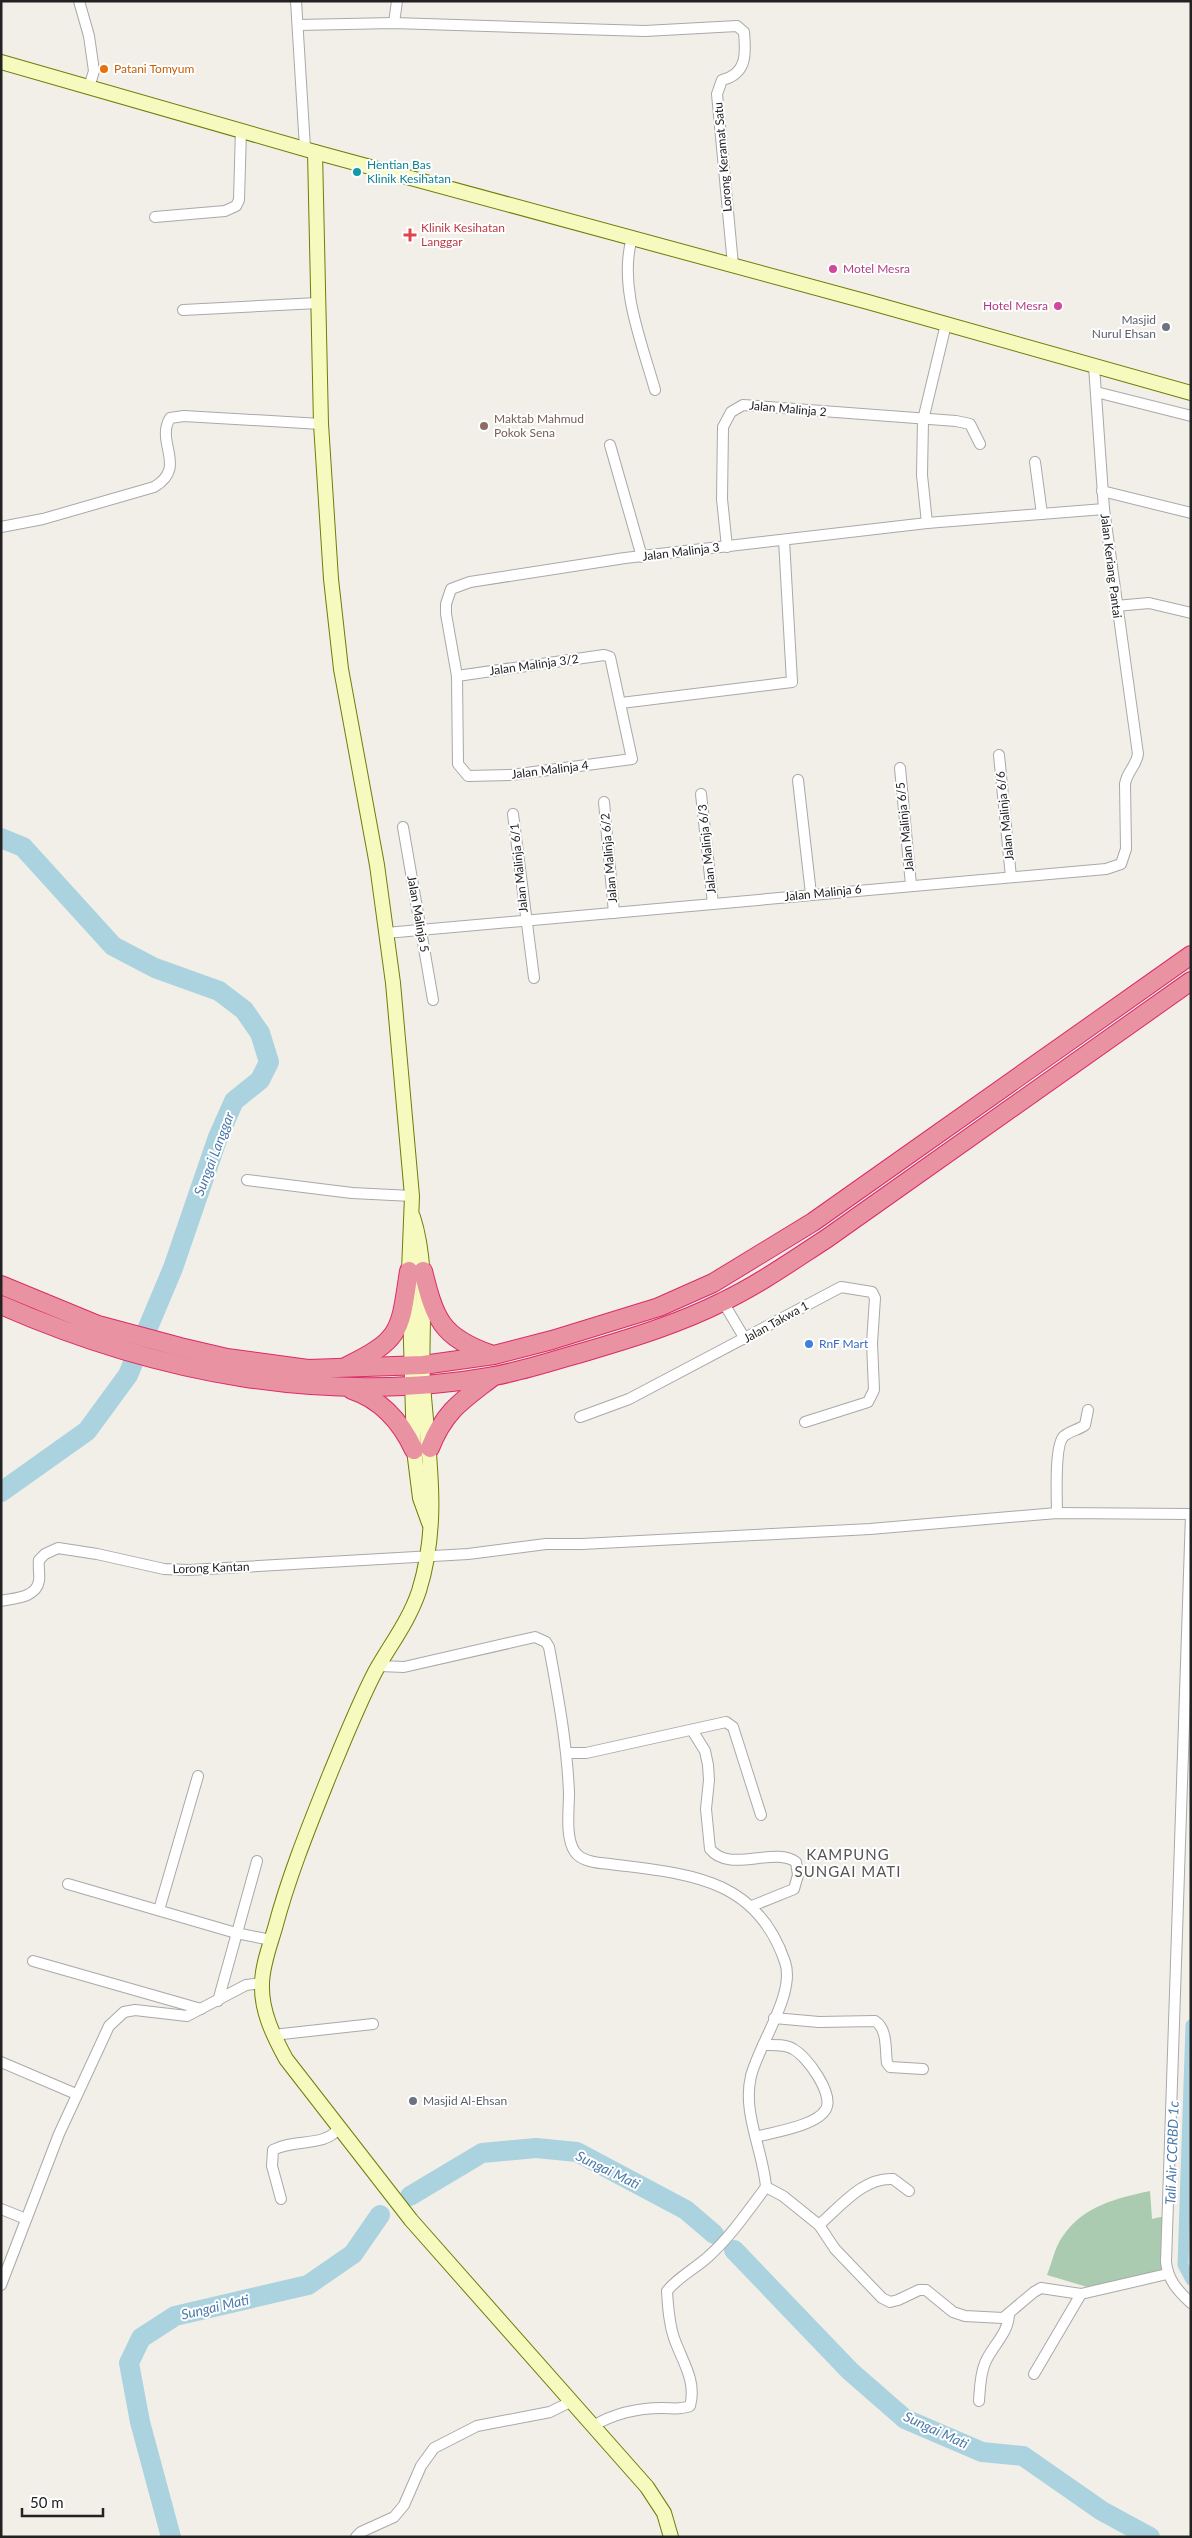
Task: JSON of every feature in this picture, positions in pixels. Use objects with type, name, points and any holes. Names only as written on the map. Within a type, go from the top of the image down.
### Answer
[{"type":"highway","points":[[1,1284],[98,1325],[124,1333],[180,1348],[308,1369],[417,1365],[494,1355],[561,1337],[659,1307],[714,1283],[764,1254],[813,1222],[1191,955]]},
{"type":"highway","points":[[1,1305],[52,1327],[120,1351],[174,1366],[266,1381],[342,1387],[417,1384],[494,1376],[633,1337],[724,1302],[826,1239],[1191,980]]},
{"type":"highway","points":[[416,1271],[432,1308],[442,1325],[467,1346],[494,1355]]},
{"type":"highway","points":[[340,1369],[373,1353],[387,1343],[398,1330],[416,1271]]},
{"type":"highway","points":[[342,1387],[369,1396],[404,1428],[422,1449],[453,1408],[494,1376]]},
{"type":"main road","points":[[1,62],[310,150],[733,265],[1191,393]]},
{"type":"main road","points":[[310,150],[318,303],[321,424],[330,579],[341,669],[377,866],[405,1102],[413,1217],[419,1236],[416,1271],[417,1384],[422,1449],[433,1498],[426,1557],[419,1589],[408,1620],[380,1666],[354,1717],[303,1840],[271,1940],[262,1983],[264,2007],[273,2035],[286,2059],[416,2227],[655,2498],[664,2513],[671,2537]]},
{"type":"street","points":[[79,1],[89,36],[93,62],[94,71],[89,87]]},
{"type":"street","points":[[296,1],[310,150]]},
{"type":"street","points":[[298,25],[394,24],[397,1]]},
{"type":"street","name":"Lorong Keramat Satu","points":[[394,24],[645,31],[733,26],[744,32],[746,49],[741,67],[734,77],[722,80],[717,94],[733,265]]},
{"type":"street","points":[[154,217],[225,212],[236,206],[239,200],[240,130]]},
{"type":"street","points":[[632,238],[627,254],[632,306],[655,390]]},
{"type":"street","points":[[183,310],[318,303]]},
{"type":"street","points":[[927,523],[922,475],[923,420],[946,324]]},
{"type":"street","name":"Jalan Keriang Pantai","points":[[1094,366],[1102,491],[1116,606],[1137,742],[1137,765]]},
{"type":"street","points":[[1096,392],[1191,416]]},
{"type":"street","name":"Jalan Malinja 2","points":[[727,546],[722,498],[723,427],[731,412],[743,405],[956,421],[970,424],[980,444]]},
{"type":"street","points":[[1,527],[43,519],[154,487],[164,481],[171,463],[166,430],[170,418],[184,416],[321,424]]},
{"type":"street","points":[[610,445],[642,557]]},
{"type":"street","points":[[1035,462],[1042,514]]},
{"type":"street","points":[[1102,491],[1191,513]]},
{"type":"street","name":"Jalan Malinja 3","points":[[468,776],[458,764],[457,676],[446,614],[446,604],[450,590],[470,582],[727,546],[927,523],[1104,509]]},
{"type":"street","points":[[621,703],[792,682],[784,540]]},
{"type":"street","points":[[1116,606],[1149,603],[1191,613]]},
{"type":"street","name":"Jalan Malinja 3/2","points":[[457,676],[604,654],[610,657],[621,703]]},
{"type":"street","name":"Jalan Malinja 4","points":[[468,776],[511,775],[632,759],[621,703]]},
{"type":"street","name":"Jalan Malinja 6/6","points":[[999,755],[1011,877]]},
{"type":"street","name":"Jalan Malinja 6","points":[[386,933],[1106,869],[1121,864],[1126,849],[1126,776],[1137,765]]},
{"type":"street","name":"Jalan Malinja 6/5","points":[[900,768],[911,885]]},
{"type":"street","points":[[798,780],[811,894]]},
{"type":"street","name":"Jalan Malinja 6/3","points":[[701,794],[713,904]]},
{"type":"street","name":"Jalan Malinja 6/2","points":[[604,802],[614,913]]},
{"type":"street","name":"Jalan Malinja 6/1","points":[[513,814],[525,922],[534,978]]},
{"type":"street","name":"Jalan Malinja 5","points":[[402,827],[433,1000]]},
{"type":"street","points":[[247,1180],[352,1193],[412,1196]]},
{"type":"street","name":"Jalan Takwa 1","points":[[580,1417],[629,1399],[840,1287],[872,1292],[875,1298],[872,1343],[874,1390],[868,1402],[805,1422]]},
{"type":"street","points":[[724,1302],[745,1339]]},
{"type":"street","points":[[1057,1513],[1058,1462],[1061,1440],[1064,1436],[1084,1425],[1088,1410]]},
{"type":"street","points":[[426,1557],[468,1554],[546,1544],[582,1544],[783,1534],[1057,1513],[1191,1514],[1171,2079],[1167,2274],[1178,2291],[1191,2302]]},
{"type":"street","name":"Lorong Kantan","points":[[1,1601],[30,1594],[35,1590],[39,1582],[39,1560],[45,1554],[58,1548],[97,1554],[164,1569],[189,1570],[426,1557]]},
{"type":"street","points":[[380,1666],[404,1667],[526,1639],[541,1638],[549,1647],[568,1753],[571,1846],[579,1857],[601,1863],[689,1876],[733,1892],[752,1906],[781,1951],[787,1968],[787,1984],[749,2086],[749,2106],[764,2170],[766,2187],[738,2225],[709,2256],[674,2283],[667,2291],[669,2319],[690,2377],[693,2394],[690,2406],[681,2409],[663,2408],[628,2411],[609,2416],[593,2426]]},
{"type":"street","points":[[568,1753],[586,1753],[722,1722],[731,1724],[761,1815]]},
{"type":"street","points":[[692,1730],[705,1751],[708,1766],[709,1780],[706,1809],[710,1849],[720,1858],[740,1860],[787,1857],[796,1862],[798,1875],[794,1890],[752,1906]]},
{"type":"street","points":[[159,1910],[198,1776]]},
{"type":"street","points":[[218,2001],[257,1861]]},
{"type":"street","points":[[68,1884],[236,1933],[271,1940]]},
{"type":"street","points":[[33,1962],[202,2009]]},
{"type":"street","points":[[1,2284],[76,2094],[108,2026],[124,2012],[135,2010],[187,2016],[246,1985],[262,1983]]},
{"type":"street","points":[[774,2018],[819,2022],[876,2021],[884,2031],[887,2063],[890,2067],[924,2070]]},
{"type":"street","points":[[273,2035],[373,2024]]},
{"type":"street","points":[[756,2137],[816,2119],[825,2110],[828,2097],[825,2087],[802,2054],[791,2047],[763,2045]]},
{"type":"street","points":[[1,2062],[76,2094]]},
{"type":"street","points":[[281,2199],[272,2166],[273,2150],[290,2143],[325,2140],[332,2137],[339,2128]]},
{"type":"street","points":[[819,2225],[864,2186],[879,2180],[892,2178],[909,2191]]},
{"type":"street","points":[[766,2187],[783,2196],[819,2225],[836,2249],[882,2298],[890,2302],[919,2290],[926,2290],[954,2312],[964,2316],[1003,2318],[1041,2288],[1081,2294],[1167,2274]]},
{"type":"street","points":[[1,2209],[26,2219]]},
{"type":"street","points":[[1034,2374],[1081,2294]]},
{"type":"street","points":[[979,2401],[981,2374],[985,2361],[1008,2325],[1009,2315]]},
{"type":"street","points":[[356,2537],[361,2532],[394,2517],[404,2505],[421,2466],[434,2448],[477,2426],[550,2412],[570,2402]]},
{"type":"green space","points":[[1150,2191],[1152,2219],[1165,2216],[1164,2270],[1094,2289],[1047,2275],[1060,2240],[1080,2217],[1113,2200]]},
{"type":"waterway","name":"Sungai Langgar","points":[[1,838],[23,847],[113,946],[155,968],[219,991],[244,1010],[260,1033],[269,1062],[260,1080],[234,1101],[218,1137],[173,1268],[128,1375],[87,1431],[1,1492]]},
{"type":"waterway","name":"Tali Air CCRBD 1c","points":[[1191,2025],[1183,2265],[1191,2280]]},
{"type":"waterway","name":"Sungai Mati","points":[[410,2196],[482,2153],[536,2148],[577,2152],[686,2210],[714,2234]]},
{"type":"waterway","name":"Sungai Mati","points":[[171,2537],[140,2422],[129,2363],[141,2338],[175,2316],[308,2285],[353,2254],[380,2215]]},
{"type":"waterway","name":"Sungai Mati","points":[[734,2250],[850,2371],[905,2419],[982,2452],[1023,2456],[1102,2511],[1150,2537]]},
{"type":"place","name":"Patani Tomyum","points":[[104,69]]},
{"type":"place","name":"Hentian Bas Klinik Kesihatan","points":[[357,172]]},
{"type":"place","name":"Klinik Kesihatan Langgar","points":[[410,235]]},
{"type":"place","name":"Motel Mesra","points":[[833,269]]},
{"type":"place","name":"Hotel Mesra","points":[[1058,306]]},
{"type":"place","name":"Masjid Nurul Ehsan","points":[[1166,327]]},
{"type":"place","name":"Maktab Mahmud Pokok Sena","points":[[484,426]]},
{"type":"place","name":"RnF Mart","points":[[809,1344]]},
{"type":"place","name":"Masjid Al-Ehsan","points":[[413,2101]]},
{"type":"district","name":"KAMPUNG SUNGAI MATI","points":[[848,1864]]}]
